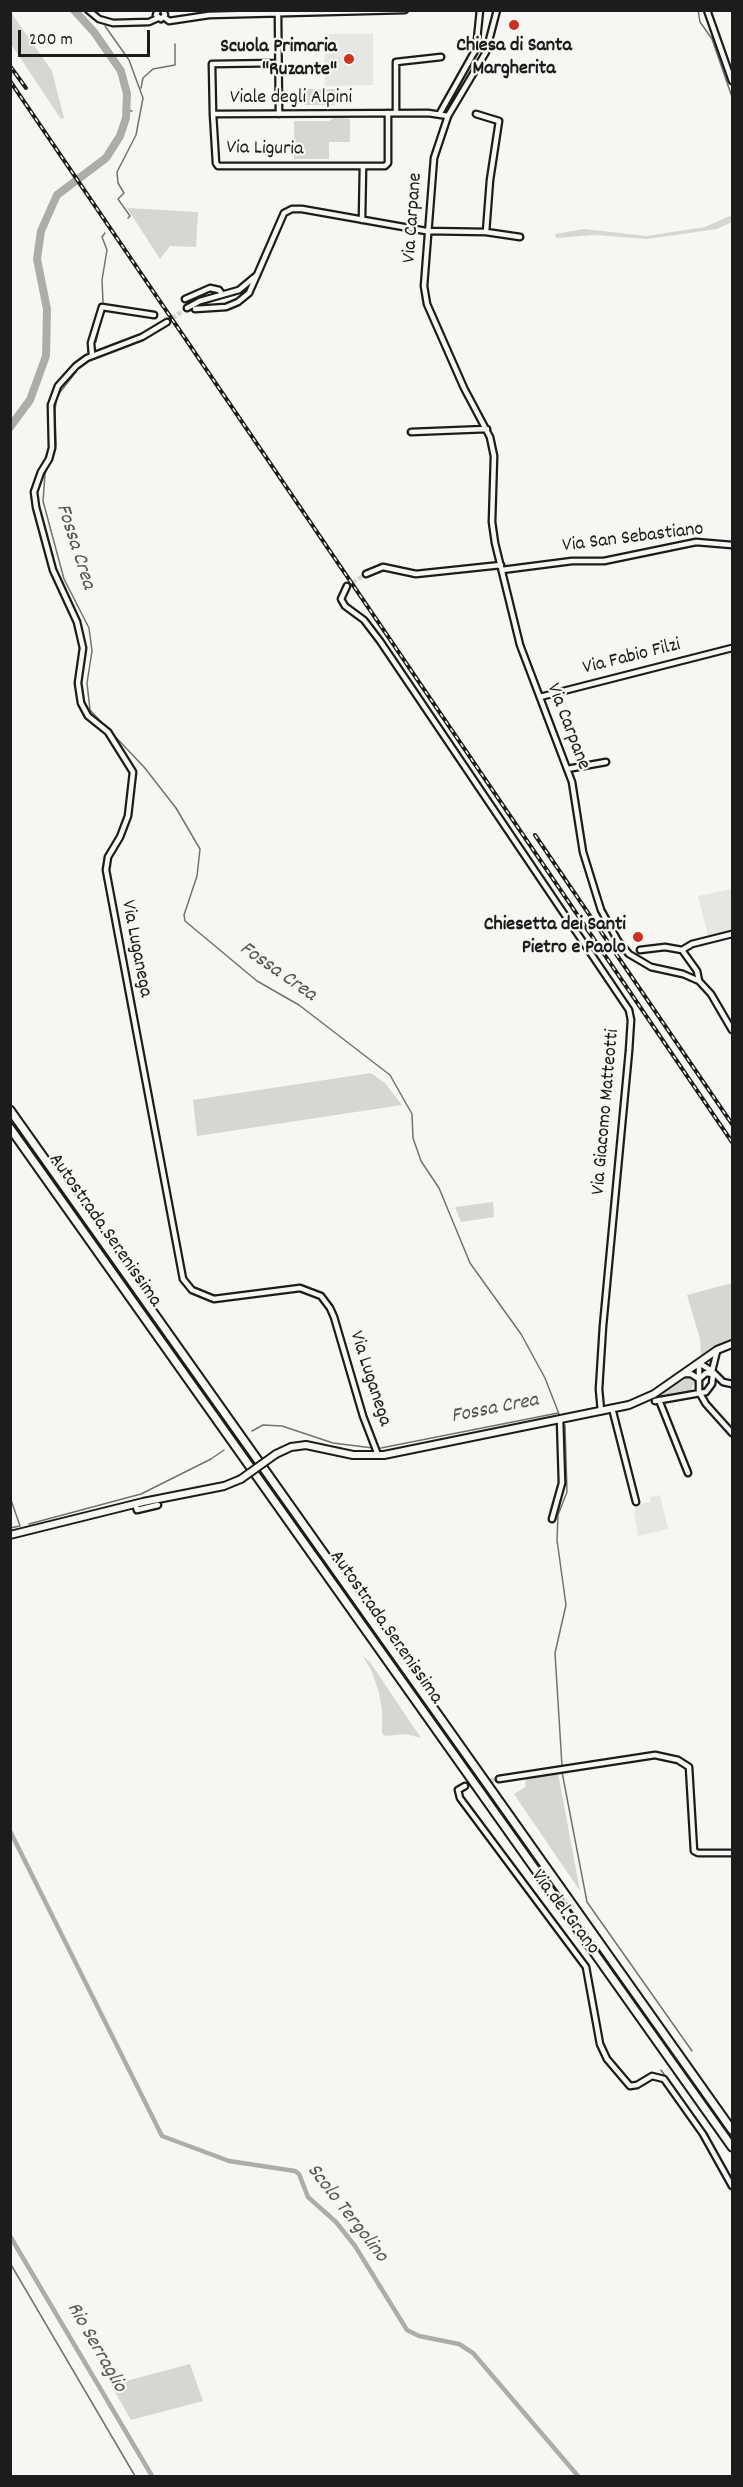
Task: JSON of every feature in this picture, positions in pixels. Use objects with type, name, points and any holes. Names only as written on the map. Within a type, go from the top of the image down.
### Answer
[{"type":"highway","name":"Autostrada Serenissima","points":[[10,1110],[732,2130]]},
{"type":"highway","name":"Autostrada Serenissima","points":[[10,1128],[732,2147]]},
{"type":"main road","points":[[10,1535],[135,1504],[224,1486],[241,1479],[276,1454],[291,1447],[306,1445],[353,1455],[378,1455],[641,1401],[717,1350],[732,1344]]},
{"type":"street","points":[[88,10],[99,19],[113,23],[149,22],[164,17],[170,21],[209,15],[268,12],[405,10]]},
{"type":"street","points":[[163,10],[164,17]]},
{"type":"street","points":[[440,114],[476,49],[480,10]]},
{"type":"street","name":"Via Carpane","points":[[497,10],[486,52],[448,116],[434,158],[424,286],[428,304],[464,388],[487,429],[494,456],[492,522],[520,645],[576,797],[585,859],[601,910],[618,941],[629,954],[651,968],[683,974],[699,981]]},
{"type":"street","points":[[707,10],[732,81]]},
{"type":"street","points":[[158,11],[158,18]]},
{"type":"street","points":[[278,13],[279,114]]},
{"type":"street","points":[[476,49],[486,52]]},
{"type":"street","points":[[396,113],[396,62],[441,57]]},
{"type":"street","name":"Viale degli Alpini","points":[[278,63],[212,64],[213,114],[396,113],[448,116]]},
{"type":"street","points":[[362,220],[363,166],[385,166],[388,163],[388,113]]},
{"type":"street","name":"Via Liguria","points":[[213,114],[218,166],[363,166]]},
{"type":"street","points":[[476,114],[499,121],[490,180],[486,232]]},
{"type":"street","points":[[187,308],[200,301],[247,287],[257,275],[284,213],[292,209],[428,231],[486,232],[520,237]]},
{"type":"street","points":[[195,309],[232,305],[247,294],[247,287]]},
{"type":"street","points":[[185,299],[210,288],[219,290],[222,294]]},
{"type":"street","points":[[92,355],[91,343],[102,307],[154,315]]},
{"type":"street","name":"Via Luganega","points":[[167,322],[142,337],[92,355],[70,371],[53,396],[52,448],[49,459],[40,472],[34,492],[52,570],[77,621],[83,648],[78,683],[81,703],[88,716],[108,732],[133,772],[128,816],[120,837],[108,857],[106,870],[183,1279],[192,1290],[214,1299],[300,1288],[321,1296],[330,1308],[363,1416],[378,1455]]},
{"type":"street","points":[[411,432],[487,429]]},
{"type":"street","name":"Via San Sebastiano","points":[[502,567],[572,561],[604,561],[696,542],[732,545]]},
{"type":"street","points":[[366,573],[383,567],[416,574],[502,567]]},
{"type":"street","name":"Via Giacomo Matteotti","points":[[347,586],[341,599],[345,606],[362,618],[374,634],[629,1010],[630,1040],[602,1337],[599,1389],[601,1411]]},
{"type":"street","name":"Via Fabio Filzi","points":[[540,697],[732,648]]},
{"type":"street","points":[[567,769],[606,762]]},
{"type":"street","points":[[682,951],[692,944],[732,934]]},
{"type":"street","points":[[640,943],[641,951],[665,948],[682,951],[699,973],[699,981],[708,990],[732,1030]]},
{"type":"street","points":[[688,1473],[657,1401],[705,1392],[711,1387],[717,1350]]},
{"type":"street","points":[[699,1363],[723,1382],[732,1384]]},
{"type":"street","points":[[699,1363],[699,1392],[706,1404],[732,1433]]},
{"type":"street","points":[[699,1379],[706,1372],[713,1373]]},
{"type":"street","points":[[683,1374],[691,1374],[699,1379]]},
{"type":"street","points":[[612,1408],[636,1502]]},
{"type":"street","points":[[552,1519],[562,1483],[560,1419]]},
{"type":"street","points":[[135,1504],[137,1510],[158,1505]]},
{"type":"street","points":[[499,1779],[655,1755],[678,1760],[689,1767],[694,1851],[732,1854]]},
{"type":"street","name":"Via del Grano","points":[[465,1785],[458,1790],[460,1798],[586,1967],[600,2044],[607,2059],[630,2086],[637,2085],[652,2076],[664,2079],[703,2134],[732,2186]]},
{"type":"shaded area","points":[[10,11],[52,71],[64,118],[61,119],[11,44]]},
{"type":"shaded area","name":"Scuola Primaria \"Ruzante\"","points":[[324,34],[373,34],[373,85],[325,86]]},
{"type":"shaded area","points":[[305,89],[335,89],[335,105],[305,105]]},
{"type":"shaded area","points":[[334,117],[350,119],[350,142],[329,142],[329,159],[294,159],[294,121],[329,121]]},
{"type":"shaded area","points":[[127,208],[198,212],[196,247],[170,246],[160,259]]},
{"type":"shaded area","points":[[732,215],[732,222],[717,229],[647,239],[595,235],[556,238],[555,234],[584,229],[647,236],[705,227]]},
{"type":"shaded area","points":[[732,889],[732,931],[708,936],[698,896]]},
{"type":"shaded area","points":[[371,1073],[385,1083],[402,1105],[197,1136],[193,1100]]},
{"type":"shaded area","points":[[493,1202],[494,1217],[461,1222],[455,1207]]},
{"type":"shaded area","points":[[732,1283],[732,1339],[701,1355],[700,1339],[687,1295]]},
{"type":"shaded area","points":[[686,1376],[693,1377],[696,1381],[690,1391],[654,1398]]},
{"type":"shaded area","points":[[660,1495],[668,1529],[638,1536],[635,1505],[651,1502],[650,1497]]},
{"type":"shaded area","points":[[363,1656],[370,1662],[421,1738],[406,1734],[385,1736],[382,1733],[379,1693],[372,1672]]},
{"type":"shaded area","points":[[558,1773],[580,1891],[514,1794],[525,1787],[526,1777]]},
{"type":"shaded area","points":[[190,2364],[203,2401],[131,2420],[111,2385]]},
{"type":"waterway","points":[[10,427],[30,400],[46,356],[47,309],[37,259],[41,231],[57,195],[106,158],[120,136],[126,118],[127,94],[121,71],[94,32],[74,10]]},
{"type":"waterway","name":"Fossa Crea","points":[[95,10],[99,15]]},
{"type":"waterway","points":[[698,10],[700,22],[712,39],[732,97]]},
{"type":"waterway","name":"Fossa Crea","points":[[105,26],[129,60],[143,98],[136,135],[117,172],[118,183],[124,193],[118,199],[130,216],[128,218]]},
{"type":"waterway","points":[[141,88],[143,78],[153,69],[175,65],[175,44]]},
{"type":"waterway","points":[[127,110],[132,111]]},
{"type":"waterway","name":"Fossa Crea","points":[[103,302],[102,280],[107,250],[102,237],[105,233]]},
{"type":"waterway","name":"Fossa Crea","points":[[96,342],[102,313]]},
{"type":"waterway","name":"Fossa Crea","points":[[76,372],[57,396],[56,446],[45,474],[43,501],[64,579],[89,628],[92,651],[87,683],[90,710],[144,767],[176,808],[200,849],[197,876],[184,915],[185,921],[257,981],[299,1005],[390,1075],[412,1114],[413,1138],[421,1161],[439,1188],[470,1263],[521,1334],[545,1378],[559,1414]]},
{"type":"waterway","name":"Fossa Crea","points":[[381,1448],[558,1413]]},
{"type":"waterway","name":"Fossa Crea","points":[[252,1431],[263,1425],[282,1426],[333,1443],[373,1448]]},
{"type":"waterway","points":[[562,1766],[555,1653],[566,1605],[557,1540],[558,1515],[567,1492],[565,1425]]},
{"type":"waterway","name":"Fossa Crea","points":[[29,1524],[141,1494],[211,1459],[224,1450]]},
{"type":"waterway","name":"Scolo Tergolino","points":[[10,1497],[20,1526],[10,1528]]},
{"type":"waterway","points":[[562,1772],[587,1902],[692,2051]]},
{"type":"waterway","name":"Scolo Tergolino","points":[[10,1831],[162,2136],[229,2161],[295,2171],[299,2174],[308,2197],[336,2222],[355,2246],[407,2330],[419,2336],[459,2344],[473,2353],[578,2476]]},
{"type":"waterway","points":[[661,2070],[709,2137],[716,2153]]},
{"type":"waterway","points":[[720,2160],[732,2179]]},
{"type":"waterway","name":"Rio Serraglio","points":[[10,2236],[152,2476]]},
{"type":"waterway","points":[[10,2263],[135,2476]]},
{"type":"tunnel","points":[[167,322],[187,308]]},
{"type":"tunnel","points":[[347,586],[366,574]]},
{"type":"tunnel","points":[[465,1786],[499,1779]]},
{"type":"railway","points":[[10,66],[26,88]]},
{"type":"railway","points":[[10,81],[732,1142]]},
{"type":"railway","points":[[535,835],[732,1124]]},
{"type":"place","name":"Chiesa di Santa Margherita","points":[[514,25]]},
{"type":"place","name":"Scuola Primaria \"Ruzante\"","points":[[349,59]]},
{"type":"place","name":"Chiesetta dei Santi Pietro e Paolo","points":[[638,937]]}]
